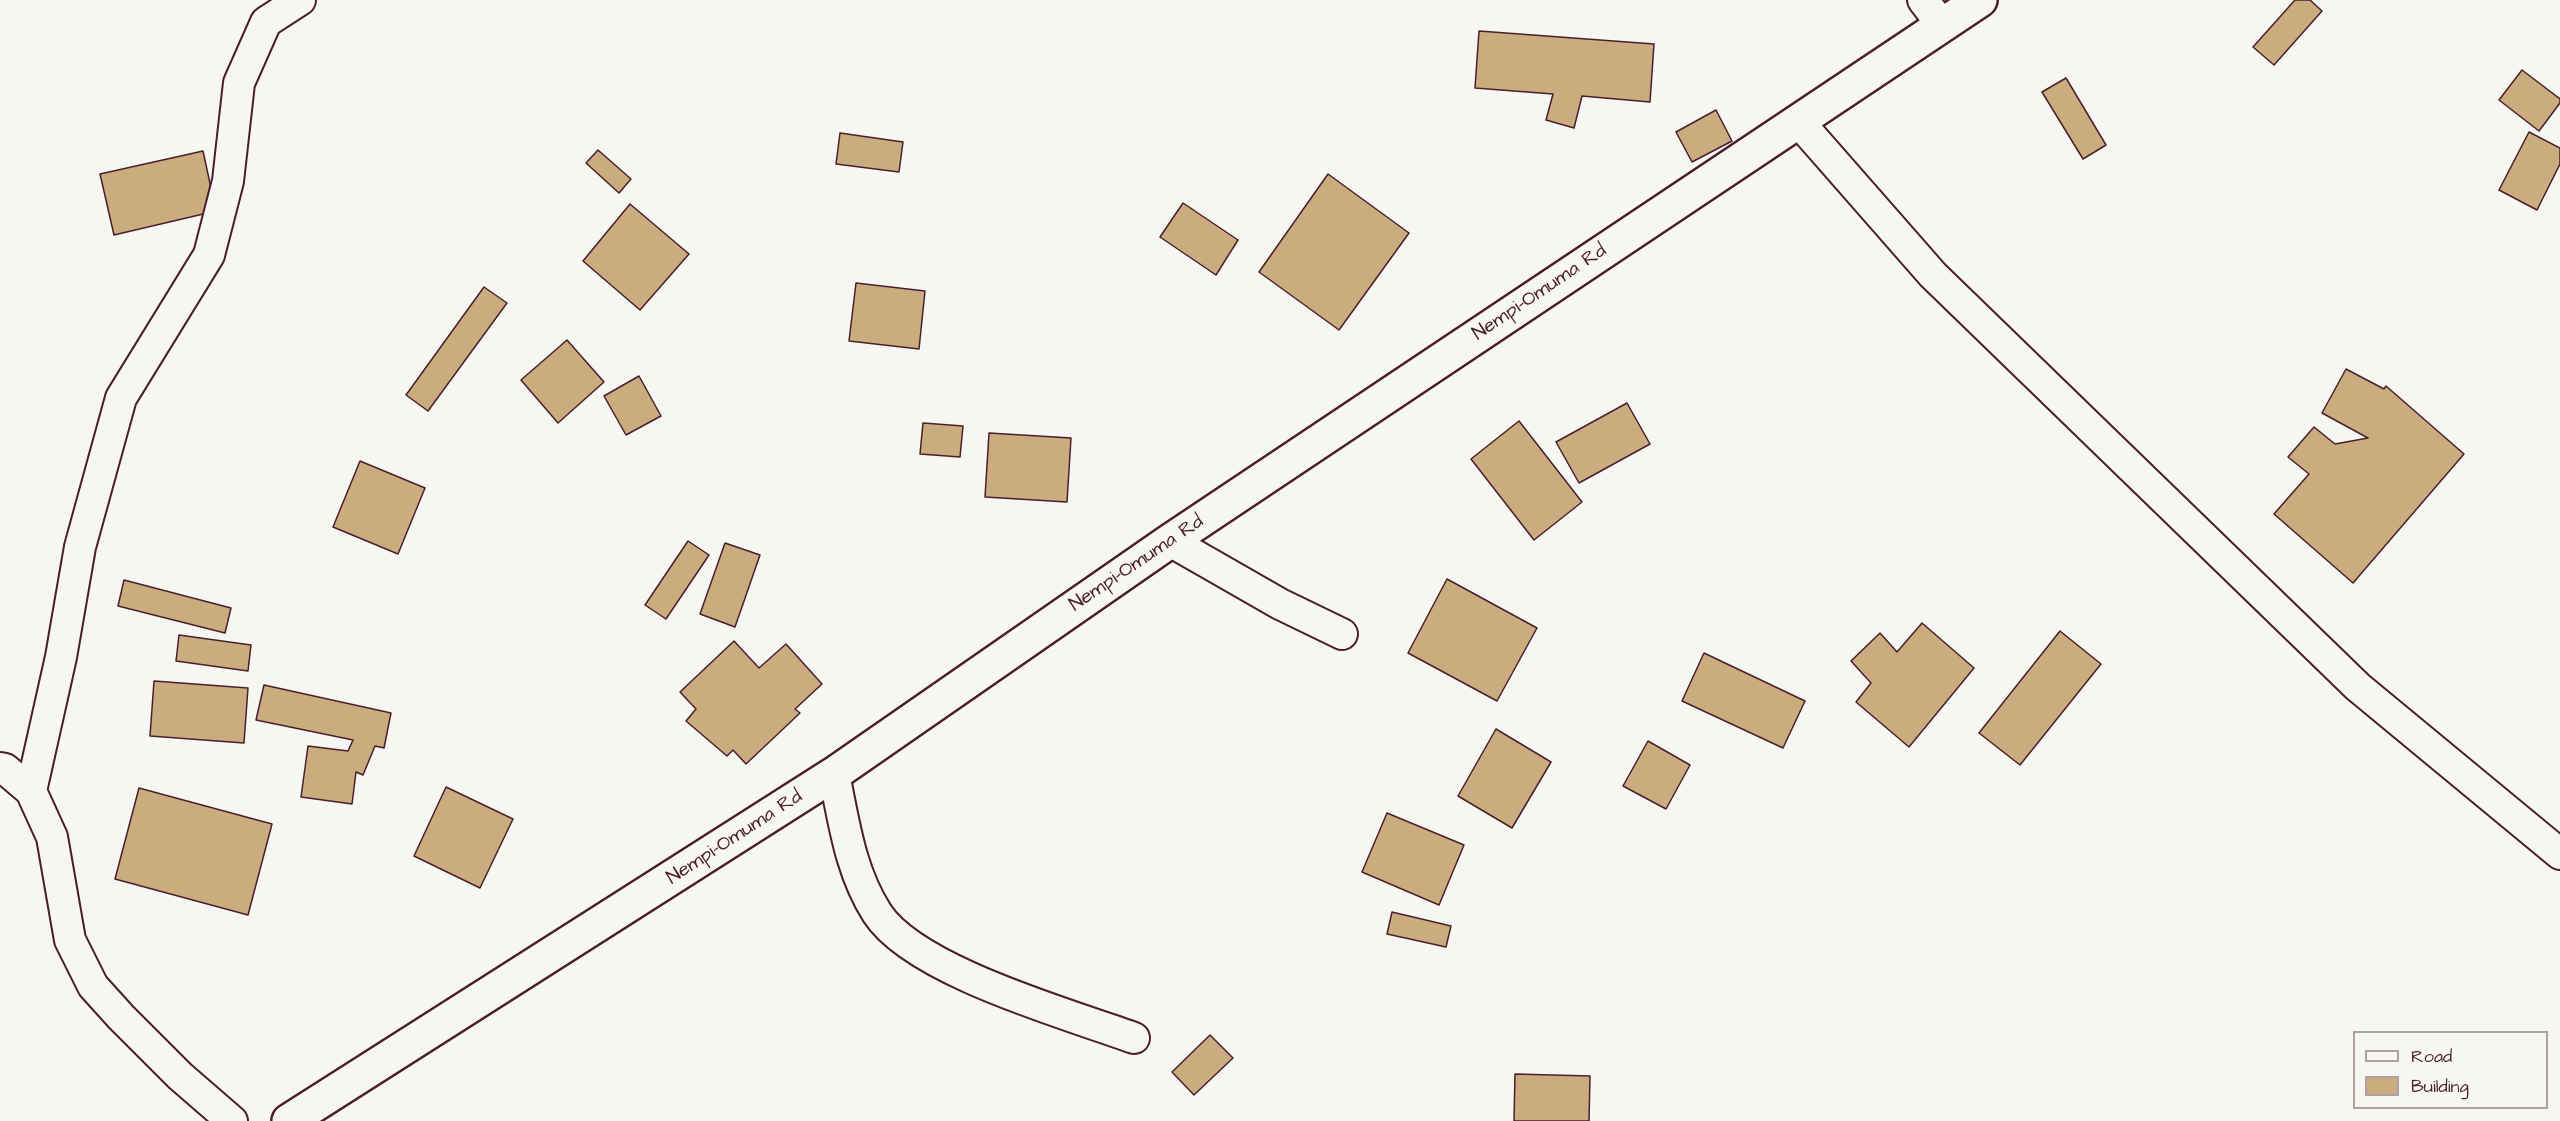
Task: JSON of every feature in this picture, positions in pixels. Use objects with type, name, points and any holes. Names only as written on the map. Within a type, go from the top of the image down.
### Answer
[{"type":"street","points":[[31,791],[61,657],[80,547],[121,398],[209,255],[228,182],[239,83],[266,22],[300,0]]},
{"type":"street","name":"Nempi-Omuma Rd","points":[[288,1121],[834,774],[1170,541],[1798,121],[1933,13],[1980,0]]},
{"type":"street","points":[[1798,121],[1933,275],[2358,687],[2560,854]]},
{"type":"street","points":[[1170,541],[1280,604],[1342,634]]},
{"type":"street","points":[[0,768],[5,769],[31,791],[52,837],[70,940],[93,986],[172,1068],[232,1121]]},
{"type":"street","points":[[834,774],[853,865],[877,913],[894,935],[965,976],[1134,1038]]},
{"type":"building","points":[[2295,0],[2310,0],[2322,11],[2274,65],[2253,47]]},
{"type":"building","points":[[1479,31],[1654,44],[1650,102],[1582,96],[1574,128],[1546,120],[1553,94],[1475,88]]},
{"type":"building","points":[[2522,70],[2560,99],[2560,103],[2539,131],[2499,100]]},
{"type":"building","points":[[2066,78],[2106,145],[2083,159],[2042,92]]},
{"type":"building","points":[[1716,110],[1732,141],[1692,162],[1676,132]]},
{"type":"building","points":[[2529,132],[2560,148],[2560,164],[2537,210],[2499,190]]},
{"type":"building","points":[[840,133],[903,142],[899,172],[836,164]]},
{"type":"building","points":[[598,150],[631,179],[619,193],[586,163]]},
{"type":"building","points":[[203,151],[216,211],[114,235],[100,174]]},
{"type":"building","points":[[1328,174],[1409,233],[1339,330],[1259,272]]},
{"type":"building","points":[[1183,203],[1238,240],[1216,275],[1160,237]]},
{"type":"building","points":[[630,204],[689,254],[640,310],[583,261]]},
{"type":"building","points":[[856,283],[925,291],[919,349],[849,341]]},
{"type":"building","points":[[484,287],[507,303],[428,411],[406,395]]},
{"type":"building","points":[[567,340],[604,382],[558,423],[521,380]]},
{"type":"building","points":[[2346,369],[2384,389],[2386,386],[2464,454],[2353,583],[2274,514],[2309,474],[2288,457],[2314,427],[2335,444],[2368,438],[2322,413]]},
{"type":"building","points":[[639,376],[661,416],[626,435],[604,396]]},
{"type":"building","points":[[1627,403],[1650,444],[1579,483],[1556,442]]},
{"type":"building","points":[[1519,421],[1582,502],[1534,540],[1471,459]]},
{"type":"building","points":[[923,423],[963,426],[960,457],[920,454]]},
{"type":"building","points":[[989,433],[1071,438],[1067,502],[985,497]]},
{"type":"building","points":[[360,461],[425,488],[398,554],[333,527]]},
{"type":"building","points":[[688,541],[709,555],[666,619],[645,605]]},
{"type":"building","points":[[725,543],[760,555],[735,627],[700,614]]},
{"type":"building","points":[[1447,579],[1537,628],[1497,701],[1408,653]]},
{"type":"building","points":[[124,580],[231,608],[225,633],[118,606]]},
{"type":"building","points":[[1922,623],[1974,668],[1909,747],[1856,702],[1871,683],[1851,661],[1880,633],[1897,652]]},
{"type":"building","points":[[2060,631],[2101,664],[2020,765],[1979,733]]},
{"type":"building","points":[[179,635],[251,645],[248,671],[176,661]]},
{"type":"building","points":[[734,641],[759,668],[786,644],[822,684],[795,709],[800,713],[746,764],[733,750],[727,756],[686,721],[696,709],[680,692]]},
{"type":"building","points":[[1704,653],[1805,701],[1783,748],[1682,701]]},
{"type":"building","points":[[154,681],[248,688],[244,743],[150,736]]},
{"type":"building","points":[[264,685],[391,713],[384,748],[375,746],[363,775],[356,772],[352,804],[301,797],[308,746],[348,751],[353,740],[256,720]]},
{"type":"building","points":[[1496,729],[1551,762],[1512,828],[1458,796]]},
{"type":"building","points":[[1648,741],[1690,765],[1666,809],[1623,786]]},
{"type":"building","points":[[446,787],[513,819],[480,888],[414,856]]},
{"type":"building","points":[[139,788],[272,824],[248,915],[115,879]]},
{"type":"building","points":[[1387,813],[1464,845],[1439,905],[1362,872]]},
{"type":"building","points":[[1392,912],[1451,926],[1446,947],[1387,934]]},
{"type":"building","points":[[1210,1035],[1233,1058],[1194,1095],[1172,1072]]},
{"type":"building","points":[[1515,1074],[1590,1076],[1589,1121],[1514,1121]]}]
